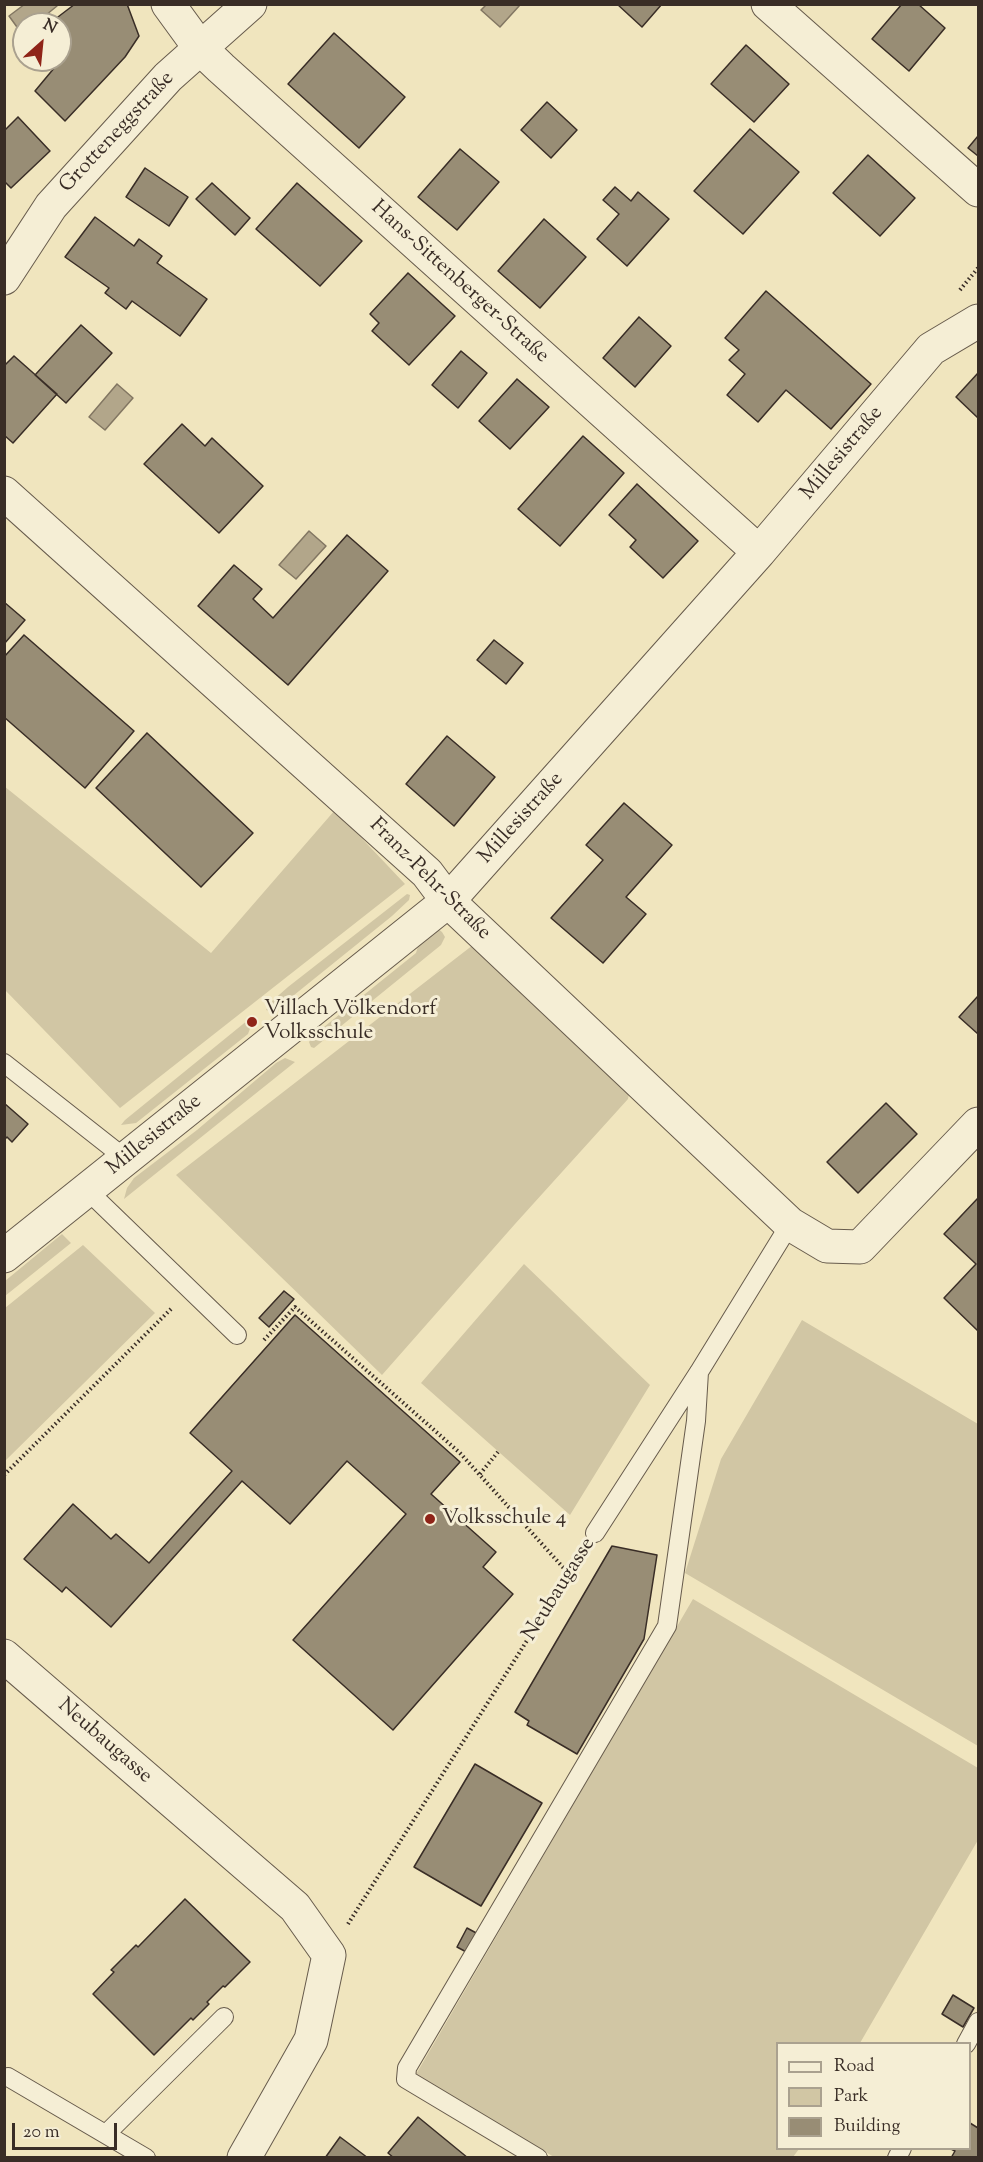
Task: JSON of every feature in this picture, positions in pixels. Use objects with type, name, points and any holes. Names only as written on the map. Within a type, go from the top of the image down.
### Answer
[{"type":"street","name":"Hans-Sittenberger-Straße","points":[[168,4],[200,48],[759,552]]},
{"type":"street","name":"Grotteneggstraße","points":[[4,278],[51,206],[168,77],[250,4]]},
{"type":"street","points":[[768,4],[978,190]]},
{"type":"street","name":"Millesistraße","points":[[4,1256],[448,901],[759,552],[931,349],[978,321]]},
{"type":"street","name":"Franz-Pehr-Straße","points":[[4,493],[427,873],[448,901],[790,1224],[827,1246],[860,1247],[978,1124]]},
{"type":"street","name":"Neubaugasse","points":[[4,1656],[295,1907],[329,1955]]},
{"type":"street","points":[[244,2157],[311,2040],[329,1955]]},
{"type":"lane","points":[[4,1063],[126,1159]]},
{"type":"lane","points":[[87,1190],[237,1335]]},
{"type":"lane","name":"Neubaugasse","points":[[595,1533],[699,1372],[790,1224]]},
{"type":"lane","points":[[538,2157],[406,2079],[407,2068],[667,1626],[696,1421],[699,1372]]},
{"type":"lane","points":[[106,2134],[224,2017]]},
{"type":"lane","points":[[967,2042],[978,2022]]},
{"type":"lane","points":[[8,2077],[146,2157]]},
{"type":"path","points":[[4,1475],[192,1290]]},
{"type":"path","points":[[237,1335],[255,1332],[264,1340],[295,1307],[460,1453],[569,1574]]},
{"type":"path","points":[[480,1474],[498,1452]]},
{"type":"path","name":"Neubaugasse","points":[[329,1955],[595,1533]]},
{"type":"green space","points":[[4,786],[211,953],[335,810],[405,884],[120,1108],[5,990]]},
{"type":"green space","points":[[407,894],[410,895],[409,900],[392,916],[273,1012],[266,1010],[271,1002],[288,987]]},
{"type":"green space","points":[[437,928],[445,937],[441,945],[314,1048],[311,1047],[309,1042],[314,1035],[416,953],[421,936]]},
{"type":"green space","points":[[473,945],[630,1089],[628,1099],[382,1375],[176,1175]]},
{"type":"green space","points":[[248,1020],[251,1026],[248,1034],[136,1123],[121,1125],[125,1120]]},
{"type":"green space","points":[[285,1058],[295,1062],[124,1199],[127,1188],[134,1178]]},
{"type":"green space","points":[[62,1234],[71,1243],[5,1296],[5,1281]]},
{"type":"green space","points":[[83,1245],[155,1313],[5,1461],[5,1308]]},
{"type":"green space","points":[[524,1264],[650,1385],[570,1515],[421,1383]]},
{"type":"green space","points":[[802,1320],[978,1424],[978,1746],[685,1573],[721,1459]]},
{"type":"green space","points":[[693,1599],[978,1768],[978,1840],[861,2042],[776,2042],[776,2150],[798,2150],[793,2157],[554,2157],[415,2076]]},
{"type":"shaded area","points":[[25,4],[57,6],[50,12],[14,12]]},
{"type":"shaded area","points":[[486,5],[520,5],[500,27],[481,10]]},
{"type":"shaded area","points":[[117,384],[133,398],[105,430],[89,417]]},
{"type":"shaded area","points":[[309,531],[326,546],[296,579],[279,565]]},
{"type":"building","points":[[75,4],[127,4],[139,36],[125,57],[65,121],[35,91],[51,72],[72,72],[72,12],[64,12]]},
{"type":"building","points":[[617,4],[662,4],[642,27]]},
{"type":"building","points":[[902,4],[918,4],[945,28],[909,71],[872,39]]},
{"type":"building","points":[[334,33],[405,97],[359,148],[288,84]]},
{"type":"building","points":[[746,45],[789,84],[754,122],[711,84]]},
{"type":"building","points":[[547,102],[577,130],[551,158],[521,130]]},
{"type":"building","points":[[18,117],[50,151],[11,188],[4,181],[4,127],[6,129]]},
{"type":"building","points":[[750,129],[799,172],[743,234],[694,191]]},
{"type":"building","points":[[978,136],[978,156],[968,148]]},
{"type":"building","points":[[460,149],[499,182],[457,230],[418,197]]},
{"type":"building","points":[[868,155],[915,198],[880,236],[833,193]]},
{"type":"building","points":[[145,168],[188,197],[169,226],[126,197]]},
{"type":"building","points":[[212,183],[250,218],[235,235],[196,199]]},
{"type":"building","points":[[297,183],[362,241],[320,286],[256,229]]},
{"type":"building","points":[[615,187],[631,201],[638,192],[669,219],[627,266],[597,239],[619,214],[603,200]]},
{"type":"building","points":[[95,217],[134,246],[139,239],[162,256],[157,263],[207,299],[180,336],[132,301],[126,309],[105,293],[109,288],[65,257]]},
{"type":"building","points":[[544,219],[586,257],[540,308],[498,271]]},
{"type":"building","points":[[408,273],[455,316],[409,365],[372,331],[379,323],[370,314]]},
{"type":"building","points":[[766,291],[871,384],[831,429],[786,390],[758,422],[727,395],[745,374],[729,360],[739,350],[725,338]]},
{"type":"building","points":[[639,317],[671,346],[635,387],[603,358]]},
{"type":"building","points":[[81,325],[112,353],[66,403],[35,375]]},
{"type":"building","points":[[461,351],[487,373],[458,408],[432,385]]},
{"type":"building","points":[[14,356],[57,394],[13,443],[4,435],[4,366]]},
{"type":"building","points":[[978,373],[978,418],[956,397]]},
{"type":"building","points":[[517,379],[549,407],[510,449],[479,421]]},
{"type":"building","points":[[182,424],[205,446],[212,438],[263,486],[219,533],[144,464]]},
{"type":"building","points":[[583,436],[624,473],[560,546],[518,509]]},
{"type":"building","points":[[637,484],[698,541],[663,578],[630,547],[636,540],[609,515]]},
{"type":"building","points":[[347,535],[388,571],[288,685],[198,606],[234,565],[262,589],[253,599],[273,618]]},
{"type":"building","points":[[4,602],[25,620],[4,644]]},
{"type":"building","points":[[24,635],[134,731],[85,788],[4,717],[4,657]]},
{"type":"building","points":[[494,640],[523,663],[506,684],[477,660]]},
{"type":"building","points":[[147,733],[253,833],[201,887],[96,788]]},
{"type":"building","points":[[447,736],[495,777],[454,826],[406,784]]},
{"type":"building","points":[[624,803],[672,845],[626,897],[646,914],[603,963],[551,918],[603,860],[586,845]]},
{"type":"building","points":[[978,996],[978,1034],[959,1017]]},
{"type":"building","points":[[4,1103],[28,1124],[12,1142],[7,1137],[4,1140]]},
{"type":"building","points":[[886,1103],[917,1134],[858,1193],[827,1162]]},
{"type":"building","points":[[978,1198],[978,1331],[944,1298],[976,1264],[944,1234]]},
{"type":"building","points":[[284,1291],[294,1299],[269,1327],[259,1318]]},
{"type":"building","name":"Volksschule 4","points":[[295,1315],[460,1462],[431,1494],[496,1552],[483,1567],[513,1594],[393,1730],[293,1640],[406,1514],[347,1461],[290,1524],[242,1481],[111,1627],[66,1587],[62,1592],[24,1559],[73,1504],[111,1539],[116,1534],[149,1563],[232,1471],[190,1433]]},
{"type":"building","points":[[612,1546],[657,1555],[644,1639],[577,1754],[527,1725],[529,1721],[515,1712]]},
{"type":"building","points":[[475,1764],[542,1803],[481,1906],[414,1867]]},
{"type":"building","points":[[185,1899],[250,1962],[207,2002],[209,2004],[193,2020],[191,2018],[154,2055],[93,1994],[114,1972],[111,1970],[136,1945],[138,1947]]},
{"type":"building","points":[[467,1928],[480,1935],[470,1954],[457,1947]]},
{"type":"building","points":[[953,1995],[974,2008],[963,2027],[942,2014]]},
{"type":"building","points":[[418,2117],[468,2158],[394,2158],[388,2153]]},
{"type":"building","points":[[971,2124],[978,2128],[978,2158],[951,2158],[955,2151],[953,2150],[971,2150]]},
{"type":"building","points":[[340,2137],[368,2158],[325,2158]]},
{"type":"place","name":"Villach Völkendorf Volksschule","points":[[252,1022]]},
{"type":"place","name":"Volksschule 4","points":[[430,1519]]}]
